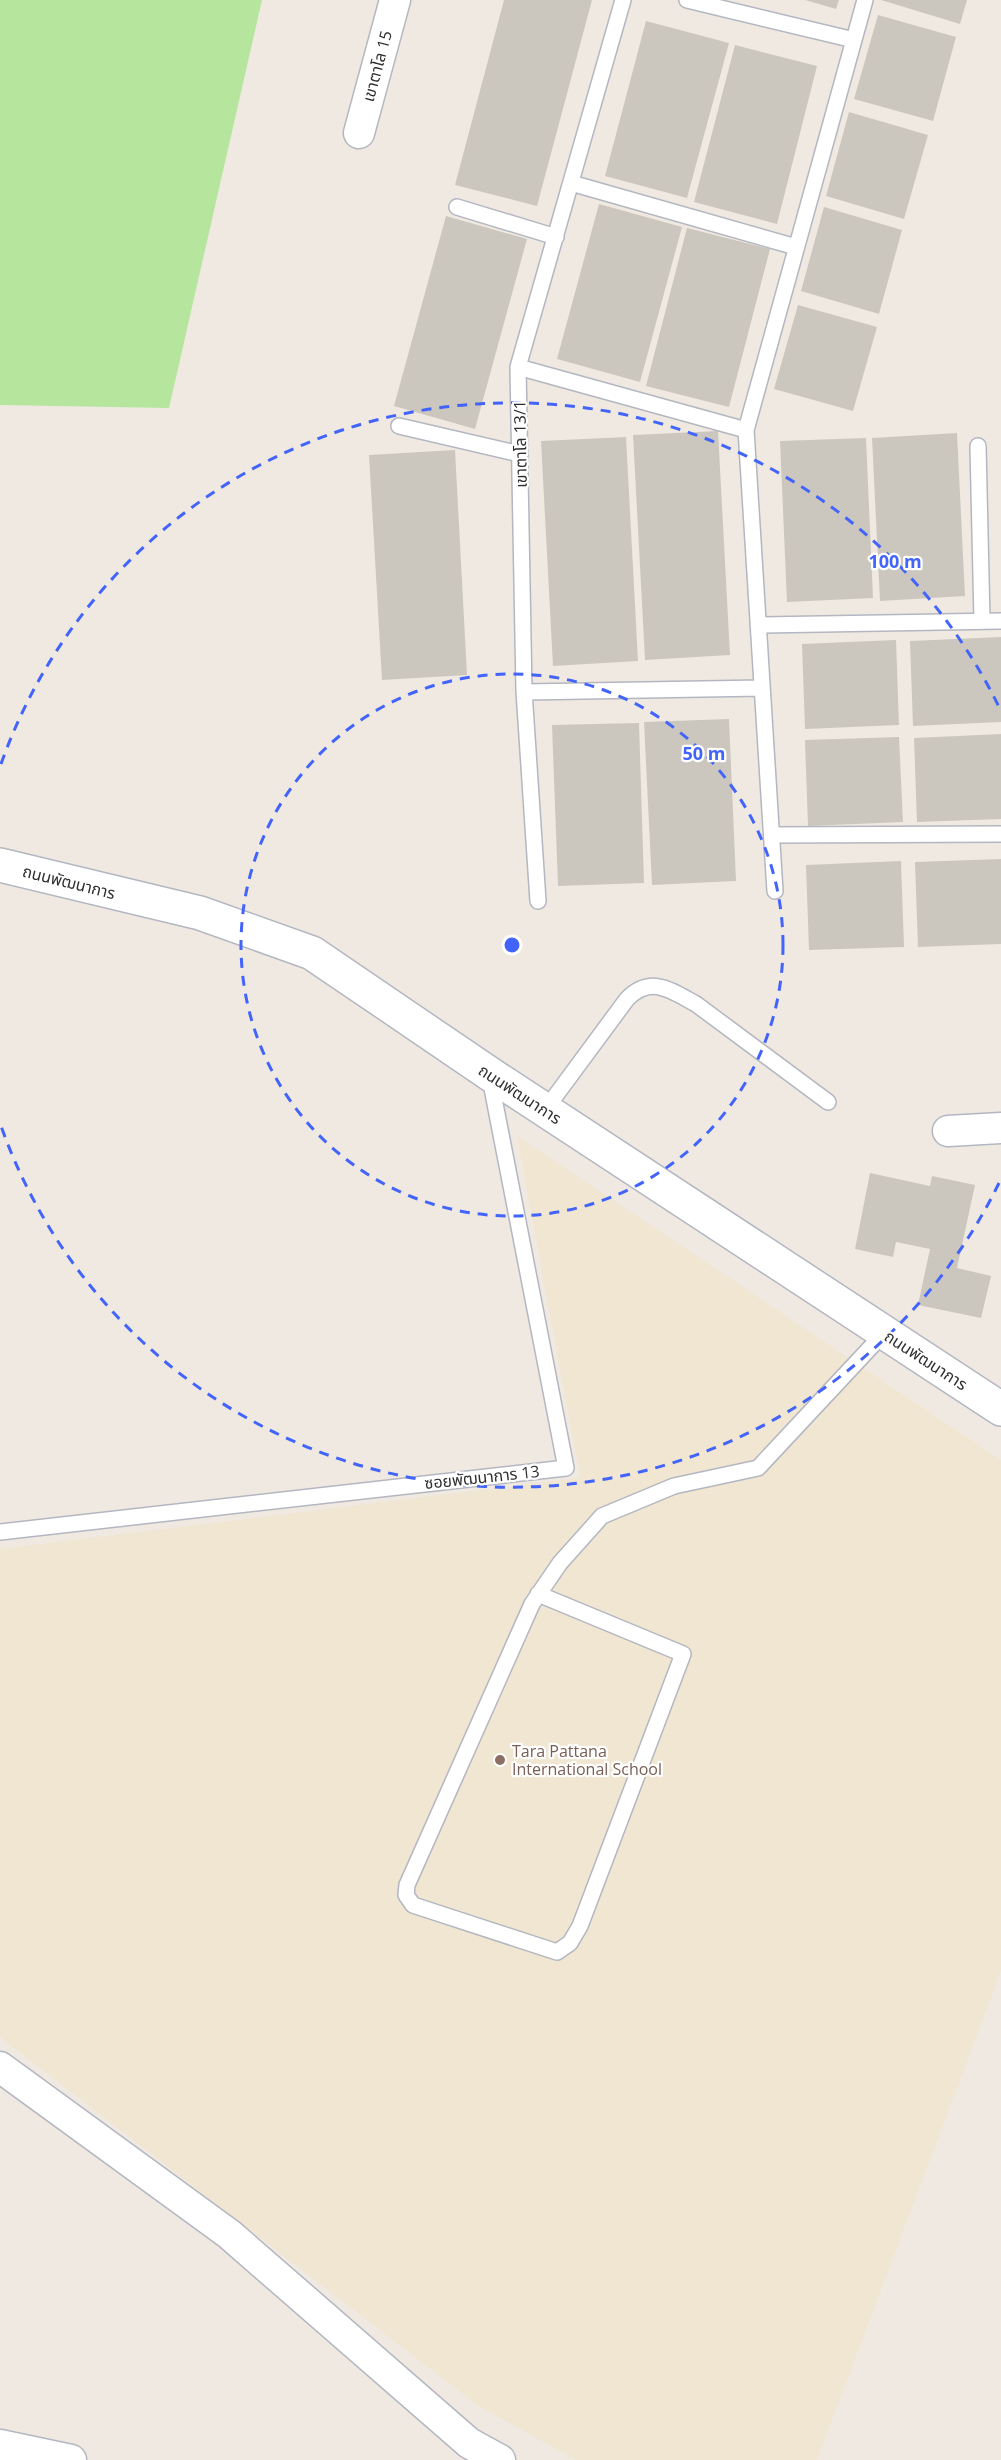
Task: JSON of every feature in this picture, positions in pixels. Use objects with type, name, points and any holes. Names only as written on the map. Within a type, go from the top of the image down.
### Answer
[{"type":"street","name":"เขาตาโล 15","points":[[359,133],[396,0]]},
{"type":"street","name":"ถนนพัฒนาการ","points":[[0,865],[200,913],[312,953],[490,1074],[1001,1409]]},
{"type":"street","points":[[948,1131],[1001,1128]]},
{"type":"street","points":[[0,2067],[229,2234],[469,2443],[500,2460]]},
{"type":"street","points":[[0,2445],[71,2460]]},
{"type":"lane","name":"เขาตาโล 13/1","points":[[538,901],[525,692],[518,367],[623,0]]},
{"type":"lane","points":[[687,0],[854,40]]},
{"type":"lane","points":[[775,891],[746,430],[865,0]]},
{"type":"lane","points":[[571,183],[796,247]]},
{"type":"lane","points":[[457,207],[556,237]]},
{"type":"lane","points":[[518,367],[746,430]]},
{"type":"lane","points":[[399,426],[520,454]]},
{"type":"lane","points":[[978,446],[982,621]]},
{"type":"lane","points":[[758,625],[1001,621]]},
{"type":"lane","points":[[525,692],[762,688]]},
{"type":"lane","points":[[772,835],[1001,834]]},
{"type":"lane","points":[[545,1110],[627,999],[638,988],[651,984],[696,1004],[828,1102]]},
{"type":"lane","name":"ซอยพัฒนาการ 13","points":[[0,1532],[566,1468],[490,1074]]},
{"type":"lane","points":[[538,1594],[683,1654],[580,1926],[570,1943],[557,1952],[413,1905],[406,1895],[406,1884],[538,1594],[560,1563],[602,1516],[674,1485],[758,1467],[884,1333]]},
{"type":"shaded area","name":"Tara Pattana International School","points":[[517,1136],[1001,1460],[1001,1971],[817,2460],[576,2460],[477,2405],[0,2037],[0,1549],[580,1478]]},
{"type":"green space","points":[[0,0],[262,0],[169,408],[0,405]]},
{"type":"building","points":[[504,0],[592,0],[537,206],[455,185]]},
{"type":"building","points":[[805,0],[839,0],[836,9]]},
{"type":"building","points":[[881,0],[967,0],[960,24]]},
{"type":"building","points":[[878,15],[956,37],[933,121],[854,99]]},
{"type":"building","points":[[646,21],[729,43],[687,198],[605,176]]},
{"type":"building","points":[[735,45],[817,66],[777,224],[694,202]]},
{"type":"building","points":[[849,112],[928,135],[904,219],[826,196]]},
{"type":"building","points":[[599,204],[682,227],[640,382],[557,359]]},
{"type":"building","points":[[824,207],[902,230],[879,314],[801,291]]},
{"type":"building","points":[[446,216],[527,239],[475,429],[394,406]]},
{"type":"building","points":[[687,228],[770,249],[729,407],[646,386]]},
{"type":"building","points":[[798,305],[877,327],[853,411],[774,389]]},
{"type":"building","points":[[718,431],[730,655],[645,660],[633,435]]},
{"type":"building","points":[[957,433],[965,596],[880,601],[872,438]]},
{"type":"building","points":[[626,437],[638,661],[553,666],[541,441]]},
{"type":"building","points":[[866,438],[873,598],[787,602],[780,441]]},
{"type":"building","points":[[455,450],[467,675],[382,680],[369,455]]},
{"type":"building","points":[[1001,637],[1001,722],[913,726],[910,641]]},
{"type":"building","points":[[896,640],[899,725],[805,729],[802,644]]},
{"type":"building","points":[[729,719],[736,881],[652,885],[644,722]]},
{"type":"building","points":[[639,723],[644,883],[558,886],[552,725]]},
{"type":"building","points":[[1001,734],[1001,819],[917,822],[914,738]]},
{"type":"building","points":[[899,737],[903,822],[808,826],[805,740]]},
{"type":"building","points":[[1001,859],[1001,944],[918,947],[915,862]]},
{"type":"building","points":[[901,861],[904,947],[809,950],[806,865]]},
{"type":"building","points":[[870,1173],[930,1186],[932,1176],[975,1185],[957,1268],[991,1276],[981,1318],[918,1305],[930,1249],[896,1242],[893,1257],[855,1249]]},
{"type":"place","name":"Tara Pattana International School","points":[[500,1760]]}]
